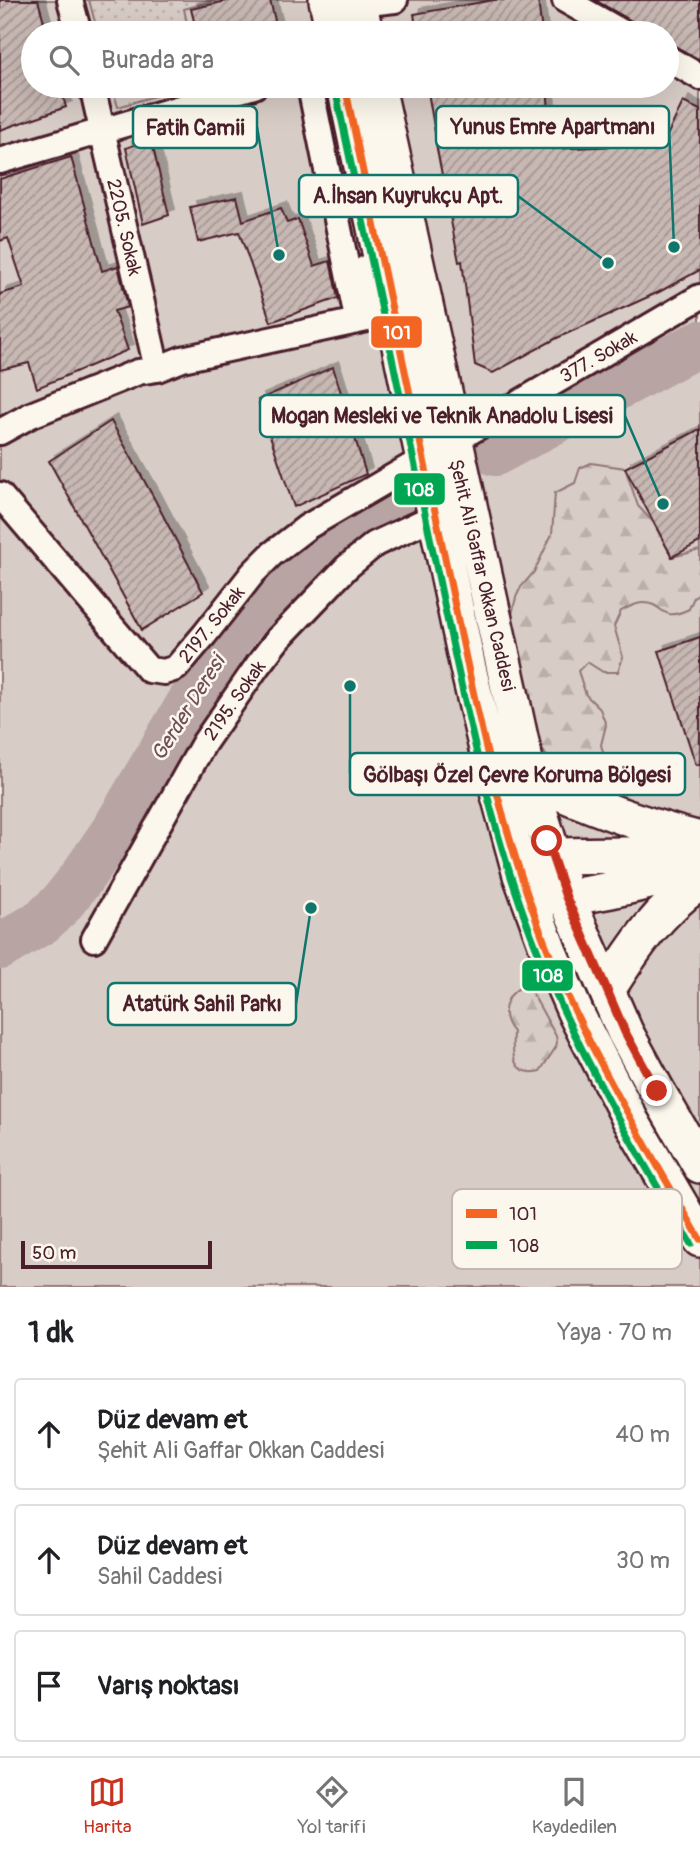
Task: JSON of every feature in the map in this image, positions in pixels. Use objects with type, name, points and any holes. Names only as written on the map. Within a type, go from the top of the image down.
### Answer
[{"type":"street","points":[[71,0],[76,21]]},
{"type":"street","points":[[352,9],[395,0]]},
{"type":"street","points":[[565,0],[602,21]]},
{"type":"street","points":[[679,65],[700,77]]},
{"type":"street","name":"2205. Sokak","points":[[95,98],[157,369]]},
{"type":"street","points":[[0,161],[214,98]]},
{"type":"street","points":[[312,98],[356,313],[374,307],[331,98]]},
{"type":"street","name":"Şehit Ali Gaffar Okkan Caddesi","points":[[348,98],[471,681],[518,864],[549,952],[576,1014],[631,1121],[671,1189]]},
{"type":"street","name":"Şehit Ali Gaffar Okkan Caddesi","points":[[380,98],[529,779],[566,897],[625,1032],[700,1165]]},
{"type":"street","name":"377. Sokak","points":[[423,458],[700,297]]},
{"type":"street","points":[[0,432],[31,415],[138,372],[157,369],[182,359],[394,313]]},
{"type":"street","name":"2197. Sokak","points":[[0,495],[149,670],[164,672],[176,668],[253,573],[272,554],[307,527],[423,458]]},
{"type":"street","name":"2195. Sokak","points":[[94,939],[204,743],[278,639],[347,567],[375,544],[435,516]]},
{"type":"street","points":[[529,779],[627,819],[700,840]]},
{"type":"street","points":[[518,864],[531,865],[550,848],[700,854]]},
{"type":"street","points":[[518,864],[535,888],[551,896],[566,897],[588,895],[700,867]]},
{"type":"street","points":[[607,990],[635,946],[656,920],[678,898],[700,882]]},
{"type":"street","name":"Şehit Ali Gaffar Okkan Caddesi","points":[[682,1208],[700,1239]]},
{"type":"green space","points":[[0,0],[700,0],[700,1287],[0,1287]]},
{"type":"green space","points":[[89,0],[217,0],[184,9],[186,21],[95,21]]},
{"type":"green space","points":[[115,98],[148,98],[118,107]]},
{"type":"green space","points":[[591,463],[625,468],[638,506],[653,522],[672,557],[700,550],[700,592],[694,597],[689,609],[672,614],[642,603],[621,611],[614,626],[623,657],[618,672],[603,672],[587,662],[578,671],[586,695],[600,709],[606,725],[601,745],[610,774],[626,782],[616,794],[574,780],[554,768],[536,739],[511,619],[516,597],[534,572],[552,534],[555,493],[575,483],[580,468]]},
{"type":"green space","points":[[523,986],[530,989],[556,1036],[556,1047],[540,1071],[523,1071],[518,1067],[513,1055],[513,1032],[506,1019],[506,1006],[511,995]]},
{"type":"building","points":[[0,0],[38,0],[44,21],[21,21],[21,98],[63,98],[66,107],[0,130]]},
{"type":"building","points":[[231,0],[270,0],[275,21],[194,21],[191,9]]},
{"type":"building","points":[[494,0],[538,0],[541,21],[415,21],[414,14]]},
{"type":"building","points":[[595,0],[700,0],[700,60],[679,49],[679,21],[630,20]]},
{"type":"building","points":[[429,98],[548,98],[552,149],[663,144],[683,102],[700,110],[700,270],[659,292],[557,338],[493,373],[475,365],[462,261],[459,262]]},
{"type":"building","points":[[151,139],[169,215],[143,224],[126,148]]},
{"type":"building","points":[[71,157],[102,271],[118,266],[128,307],[114,311],[128,350],[37,388],[29,363],[0,370],[0,294],[24,287],[8,238],[0,241],[0,179]]},
{"type":"building","points":[[237,197],[243,221],[281,208],[287,223],[298,219],[314,266],[330,261],[338,298],[271,322],[239,232],[198,242],[190,207]]},
{"type":"building","points":[[333,367],[366,474],[294,507],[258,400]]},
{"type":"building","points":[[111,421],[203,592],[142,630],[49,461]]},
{"type":"building","points":[[700,429],[700,542],[672,557],[625,468]]},
{"type":"building","points":[[700,637],[700,764],[696,765],[659,651]]},
{"type":"waterway","name":"Gerder Deresi","points":[[495,453],[700,343]]},
{"type":"waterway","name":"Gerder Deresi","points":[[0,947],[43,921],[80,880],[115,829],[222,648],[245,618],[297,566],[331,538],[404,497]]},
{"type":"transit line","name":"108","points":[[337,98],[467,712],[506,861],[522,910],[556,995],[591,1068],[659,1189]]},
{"type":"transit line","name":"101","points":[[348,98],[488,758],[515,857],[549,953],[582,1027],[671,1189]]},
{"type":"transit line","name":"101","points":[[682,1208],[700,1239]]},
{"type":"transit line","name":"108","points":[[682,1229],[691,1244]]},
{"type":"place","name":"Yunus Emre Apartmanı","points":[[674,247]]},
{"type":"place","name":"Fatih Camii","points":[[279,255]]},
{"type":"place","name":"A.İhsan Kuyrukçu Apt.","points":[[608,263]]},
{"type":"place","name":"Mogan Mesleki ve Teknik Anadolu Lisesi","points":[[663,504]]},
{"type":"place","name":"Gölbaşı Özel Çevre Koruma Bölgesi","points":[[350,686]]},
{"type":"place","name":"Atatürk Sahil Parkı","points":[[311,908]]},
{"type":"route","points":[[547,841],[566,897],[625,1032],[657,1091]]}]
